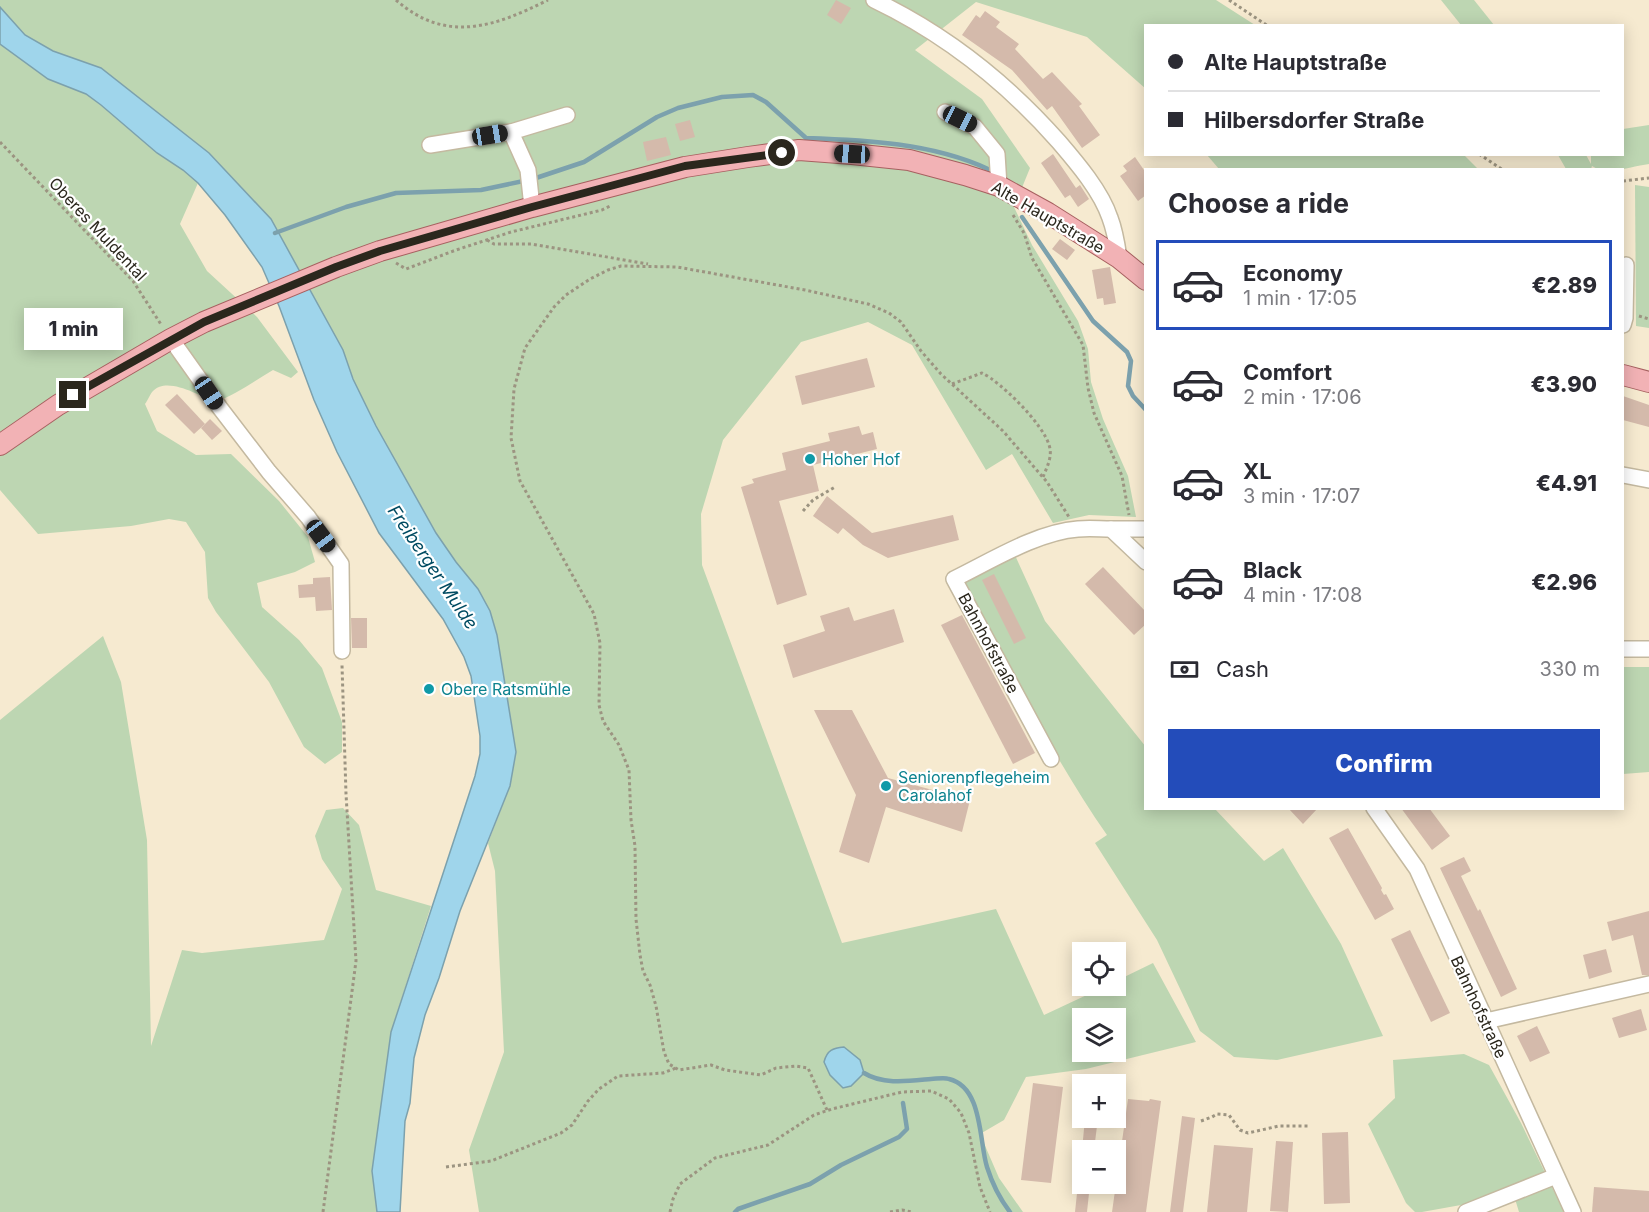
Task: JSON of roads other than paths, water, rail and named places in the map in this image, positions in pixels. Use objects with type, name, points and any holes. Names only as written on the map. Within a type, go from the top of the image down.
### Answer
[{"type":"main road","name":"Alte Hauptstraße","points":[[0,445],[58,405],[171,339],[204,322],[336,267],[387,256],[532,207],[685,166],[799,150],[909,160],[999,186],[1093,245],[1119,258],[1144,278]]},
{"type":"main road","points":[[1624,375],[1649,382]]},
{"type":"street","points":[[874,0],[900,12],[955,46],[1006,88],[1043,124],[1082,168],[1110,216],[1119,258]]},
{"type":"street","points":[[945,112],[975,127],[997,154],[999,186]]},
{"type":"street","points":[[430,145],[511,132],[567,115]]},
{"type":"street","points":[[511,132],[528,170],[532,207]]},
{"type":"street","points":[[1624,322],[1626,265]]},
{"type":"street","points":[[171,339],[220,408],[308,518],[341,564],[342,651]]},
{"type":"street","points":[[1624,475],[1649,480]]},
{"type":"street","points":[[1111,529],[1144,560]]},
{"type":"street","name":"Bahnhofstraße","points":[[1051,759],[954,579],[1012,550],[1042,531],[1144,529]]},
{"type":"street","points":[[1624,649],[1649,650]]},
{"type":"street","name":"Bahnhofstraße","points":[[1375,810],[1417,869],[1573,1212]]},
{"type":"street","points":[[1486,1021],[1649,984]]},
{"type":"street","points":[[1466,1212],[1556,1176]]},
{"type":"water","name":"Freiberger Mulde","points":[[0,7],[25,35],[53,51],[101,68],[209,153],[271,219],[343,350],[353,379],[376,426],[436,533],[478,589],[490,611],[497,635],[516,752],[510,786],[460,911],[425,1015],[414,1058],[410,1103],[405,1121],[400,1212],[377,1212],[372,1171],[391,1032],[475,776],[480,754],[480,736],[471,676],[464,657],[443,619],[379,533],[337,452],[262,267],[225,215],[198,183],[183,170],[157,153],[86,94],[48,79],[0,44]]},
{"type":"water","points":[[844,1047],[860,1060],[864,1073],[851,1086],[843,1088],[830,1075],[824,1062],[831,1050]]},
{"type":"waterway","points":[[275,233],[346,207],[396,193],[481,190],[533,179],[584,162],[657,117],[678,108],[722,97],[753,95],[766,102],[806,138],[899,144],[944,153],[988,169]]},
{"type":"waterway","points":[[1022,217],[1093,321],[1127,352],[1131,361],[1128,386],[1133,396],[1144,408]]},
{"type":"waterway","points":[[864,1073],[888,1081],[945,1078],[960,1084],[974,1104],[987,1167],[997,1191],[1010,1212]]},
{"type":"waterway","points":[[735,1212],[810,1184],[841,1165],[899,1137],[907,1129],[903,1103]]},
{"type":"place","name":"Hoher Hof","points":[[810,459]]},
{"type":"place","name":"Obere Ratsmühle","points":[[429,689]]},
{"type":"place","name":"Seniorenpflegeheim Carolahof","points":[[886,786]]}]
